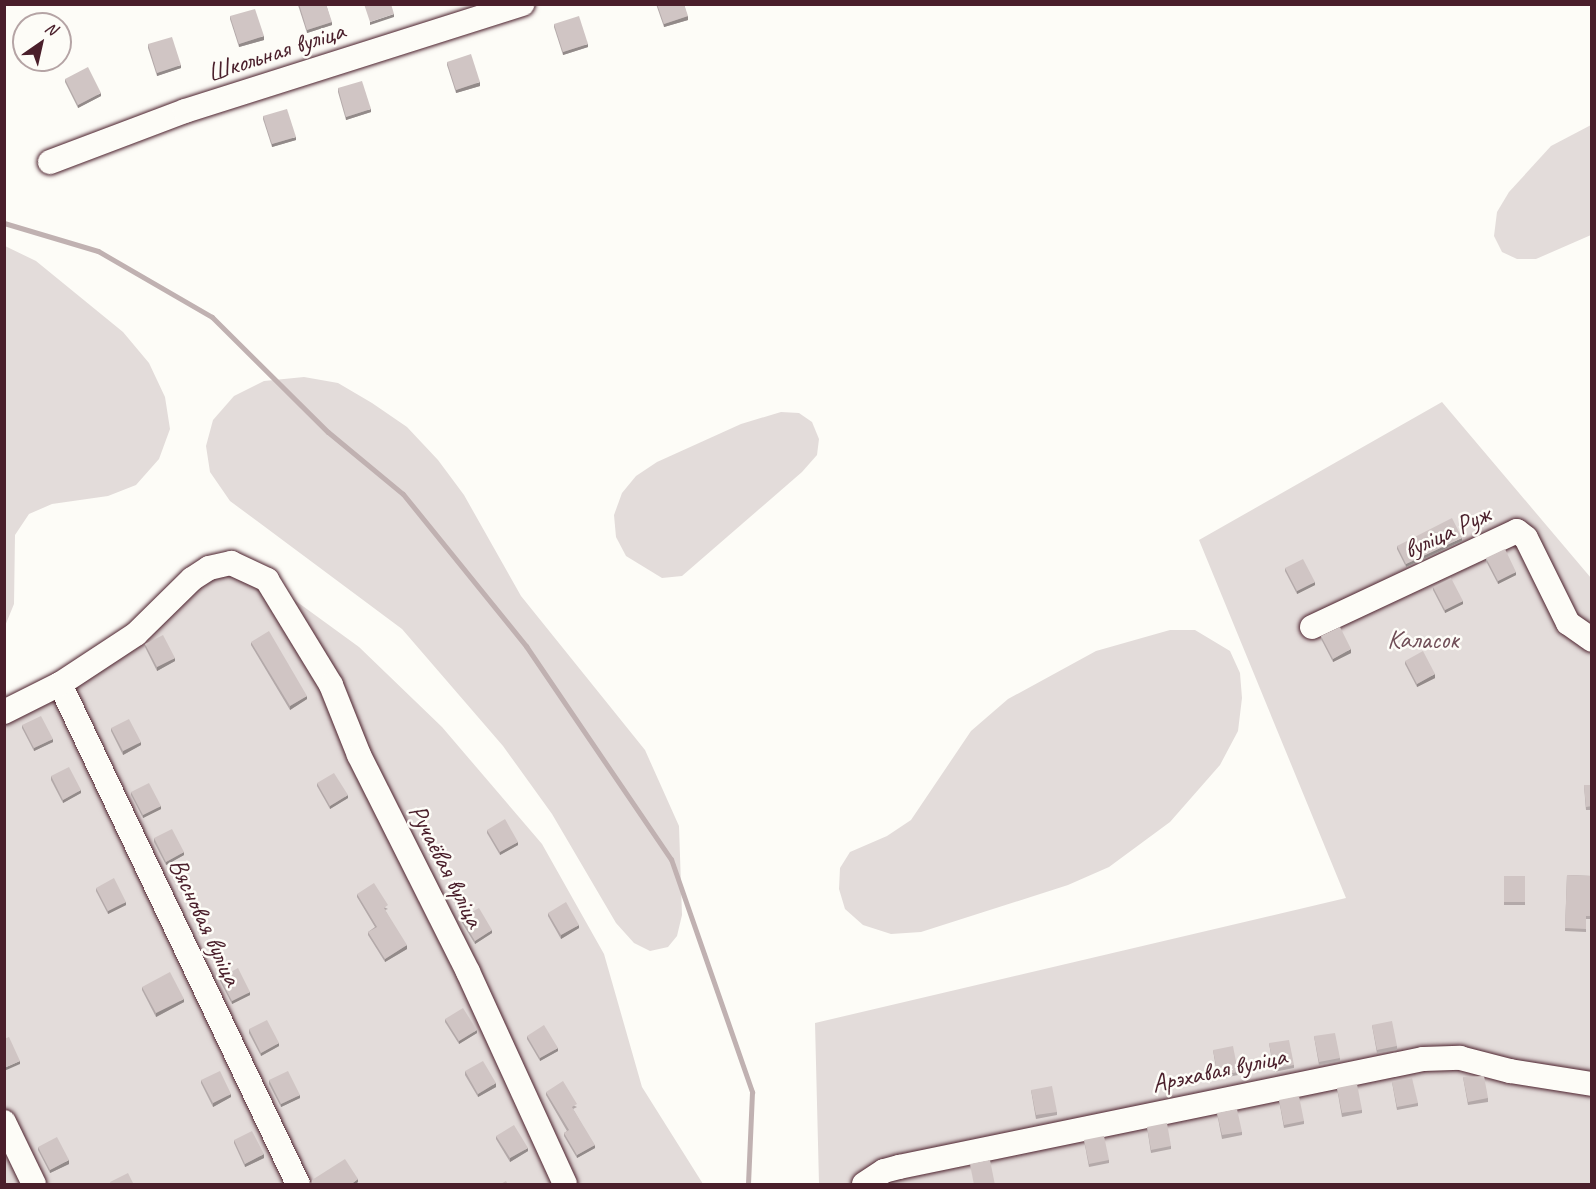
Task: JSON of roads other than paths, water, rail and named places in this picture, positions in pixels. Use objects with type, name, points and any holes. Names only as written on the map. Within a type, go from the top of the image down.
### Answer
[{"type":"street","name":"Школьная вуліца","points":[[50,162],[185,111],[522,4]]},
{"type":"street","name":"вуліца Руж","points":[[1312,627],[1516,531],[1526,538],[1568,623],[1592,640]]},
{"type":"street","name":"Ручаёвая вуліца","points":[[60,684],[147,626],[192,579],[209,568],[231,563],[267,580],[332,685],[358,755],[468,972],[565,1185]]},
{"type":"street","points":[[4,712],[60,684]]},
{"type":"street","name":"Вясновая вуліца","points":[[60,684],[298,1185]]},
{"type":"street","name":"Арэхавая вуліца","points":[[864,1185],[884,1171],[899,1167],[1423,1059],[1460,1058],[1510,1071],[1592,1084]]},
{"type":"street","points":[[4,1122],[34,1185]]},
{"type":"waterway","points":[[4,223],[98,251],[212,317],[328,432],[403,494],[526,646],[671,859],[752,1092],[748,1184]]},
{"type":"park label","name":"Каласок","points":[[1423,640]]}]
